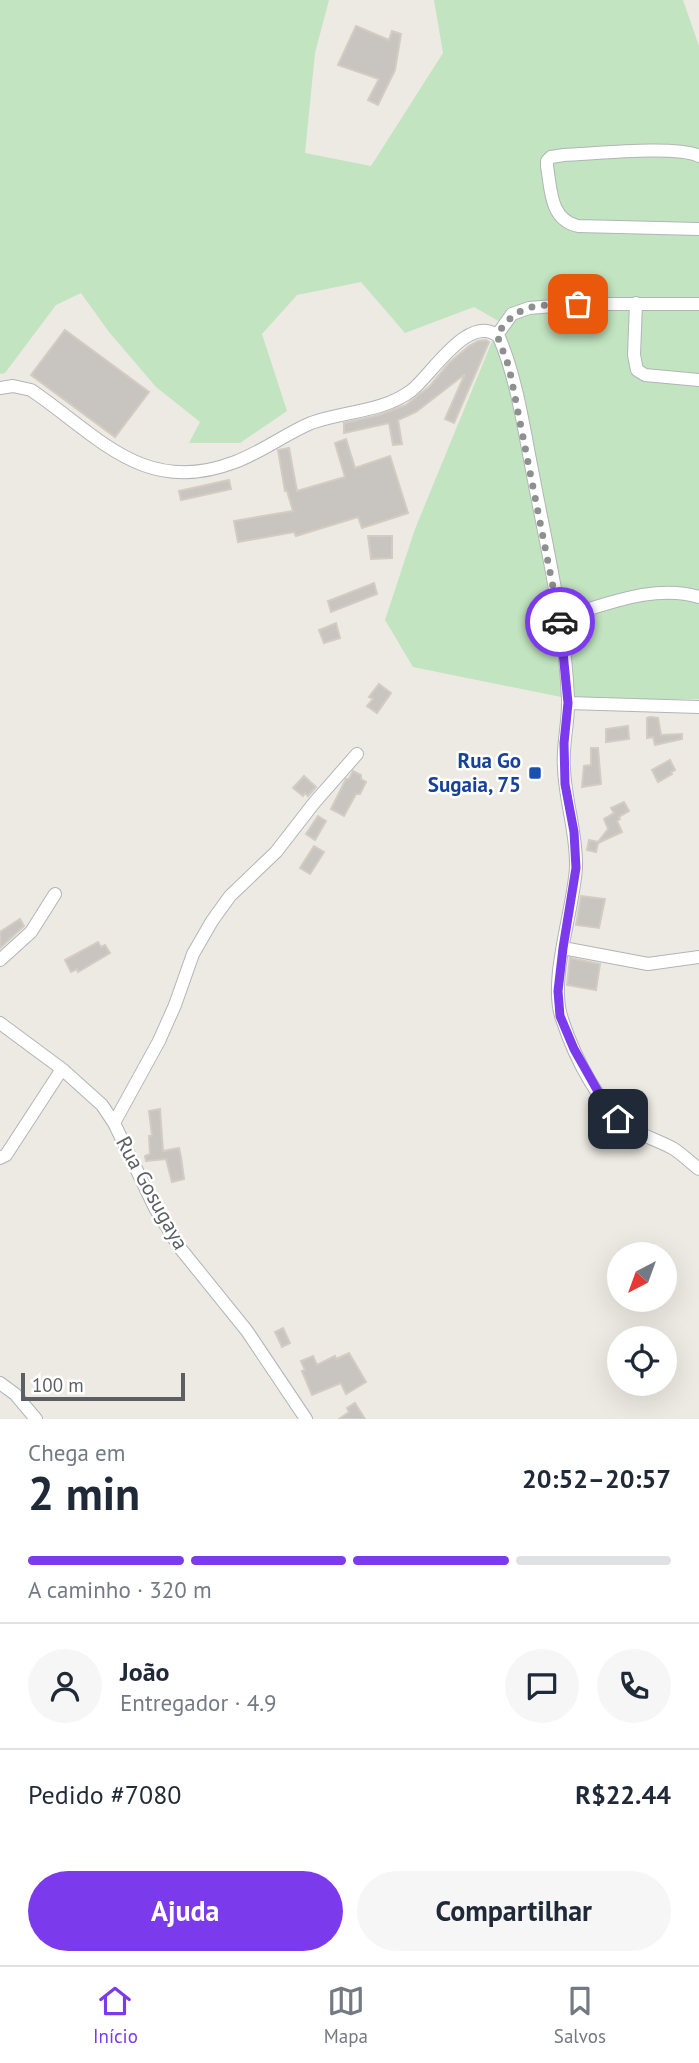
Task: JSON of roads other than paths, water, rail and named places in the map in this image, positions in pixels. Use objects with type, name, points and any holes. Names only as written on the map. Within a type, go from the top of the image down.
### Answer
[{"type":"street","points":[[699,156],[690,152],[564,155],[551,157],[547,166],[556,212],[568,224],[699,229]]},
{"type":"street","points":[[497,335],[512,314],[529,308],[636,303],[699,304]]},
{"type":"street","points":[[636,303],[634,355],[637,370],[645,375],[699,380]]},
{"type":"street","points":[[0,388],[13,386],[31,390],[126,459],[145,467],[171,471],[202,471],[223,467],[256,454],[313,423],[399,398],[411,391],[463,338],[474,332],[487,330],[497,335],[509,367],[560,618],[568,703],[563,764],[574,832],[576,868],[558,991],[560,1016],[574,1049],[604,1102],[618,1119],[674,1149],[699,1169]]},
{"type":"street","points":[[560,618],[654,594],[675,591],[699,597]]},
{"type":"street","points":[[568,703],[699,708]]},
{"type":"street","points":[[114,1123],[159,1041],[193,954],[212,920],[230,896],[276,852],[357,754]]},
{"type":"street","points":[[0,960],[31,932],[55,894]]},
{"type":"street","points":[[563,948],[648,964],[699,957]]},
{"type":"street","name":"Rua Gosugaya","points":[[0,1023],[62,1069],[102,1105],[114,1123],[155,1209],[180,1248],[247,1331],[306,1419]]},
{"type":"street","points":[[0,1158],[6,1155],[62,1069]]},
{"type":"street","points":[[0,1383],[15,1394],[36,1419]]},
{"type":"place","name":"Rua Go Sugaia, 75","points":[[535,773]]}]
